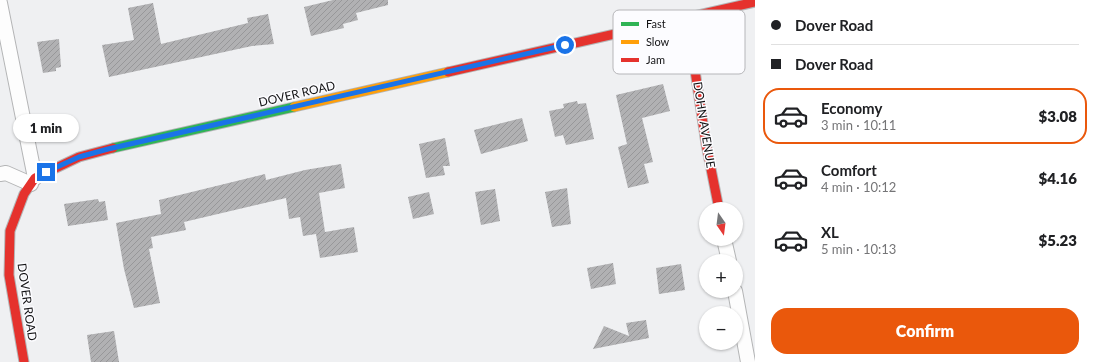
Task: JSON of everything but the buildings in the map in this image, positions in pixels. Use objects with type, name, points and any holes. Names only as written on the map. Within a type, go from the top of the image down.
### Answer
[{"type":"street","name":"DOVER ROAD","points":[[719,10],[755,2]]},
{"type":"street","points":[[0,3],[33,181],[6,173],[0,174]]},
{"type":"street","name":"DOVER ROAD","points":[[24,362],[9,275],[10,231],[24,194],[33,181],[79,157],[108,149],[613,34]]},
{"type":"street","name":"DOHN AVENUE","points":[[696,74],[706,144],[718,202]]},
{"type":"street","points":[[735,298],[748,362]]},
{"type":"traffic: fast","points":[[113,148],[294,107]]},
{"type":"traffic: slow","points":[[294,107],[448,72]]},
{"type":"traffic: jam","points":[[720,10],[755,2]]},
{"type":"traffic: jam","points":[[448,72],[613,34]]},
{"type":"traffic: jam","points":[[696,74],[706,144],[718,202]]},
{"type":"traffic: jam","points":[[24,362],[9,275],[10,231],[24,194],[35,178],[79,157],[113,148]]},
{"type":"route","points":[[46,172],[79,157],[108,149],[565,45]]}]
